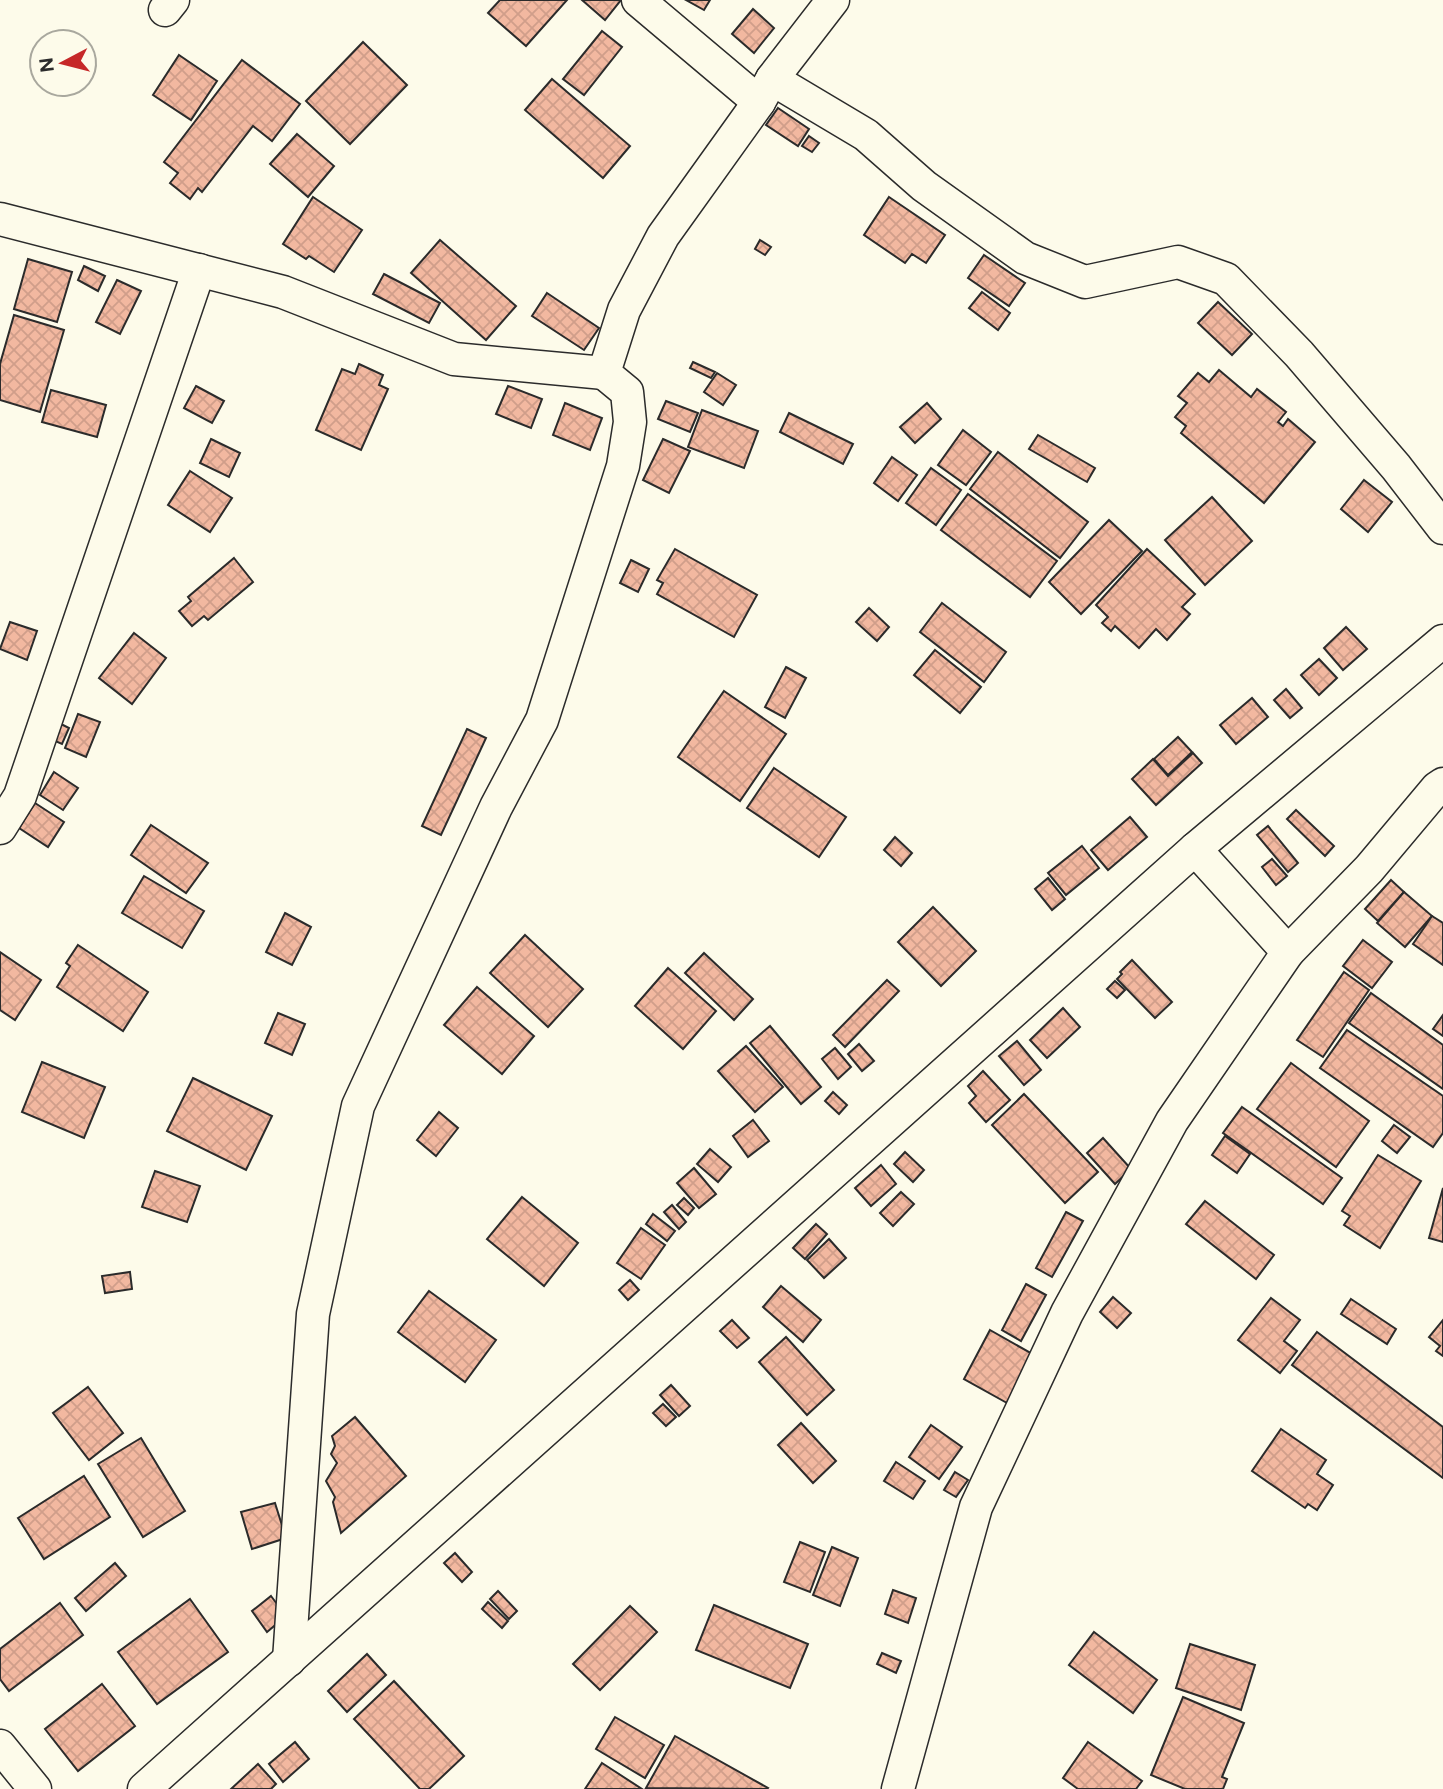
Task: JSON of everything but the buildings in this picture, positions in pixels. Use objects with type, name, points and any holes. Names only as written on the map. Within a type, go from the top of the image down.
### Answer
[{"type":"street","points":[[638,0],[766,90],[866,135],[924,186],[1025,258],[1085,282],[1178,262],[1226,279],[1299,354],[1396,467],[1443,528]]},
{"type":"street","points":[[604,373],[624,310],[663,236],[833,0]]},
{"type":"street","points":[[0,219],[283,292],[454,359],[604,373],[627,392],[630,422],[623,466],[542,720],[496,807],[358,1106],[313,1314],[289,1660]]},
{"type":"street","points":[[0,828],[20,796],[198,270]]},
{"type":"street","points":[[144,1789],[1195,849],[1443,641]]},
{"type":"street","points":[[898,1789],[976,1507],[1067,1313],[1172,1121],[1288,952],[1369,869],[1437,788],[1443,785]]},
{"type":"street","points":[[1195,849],[1288,952]]},
{"type":"street","points":[[0,1746],[35,1789]]}]
